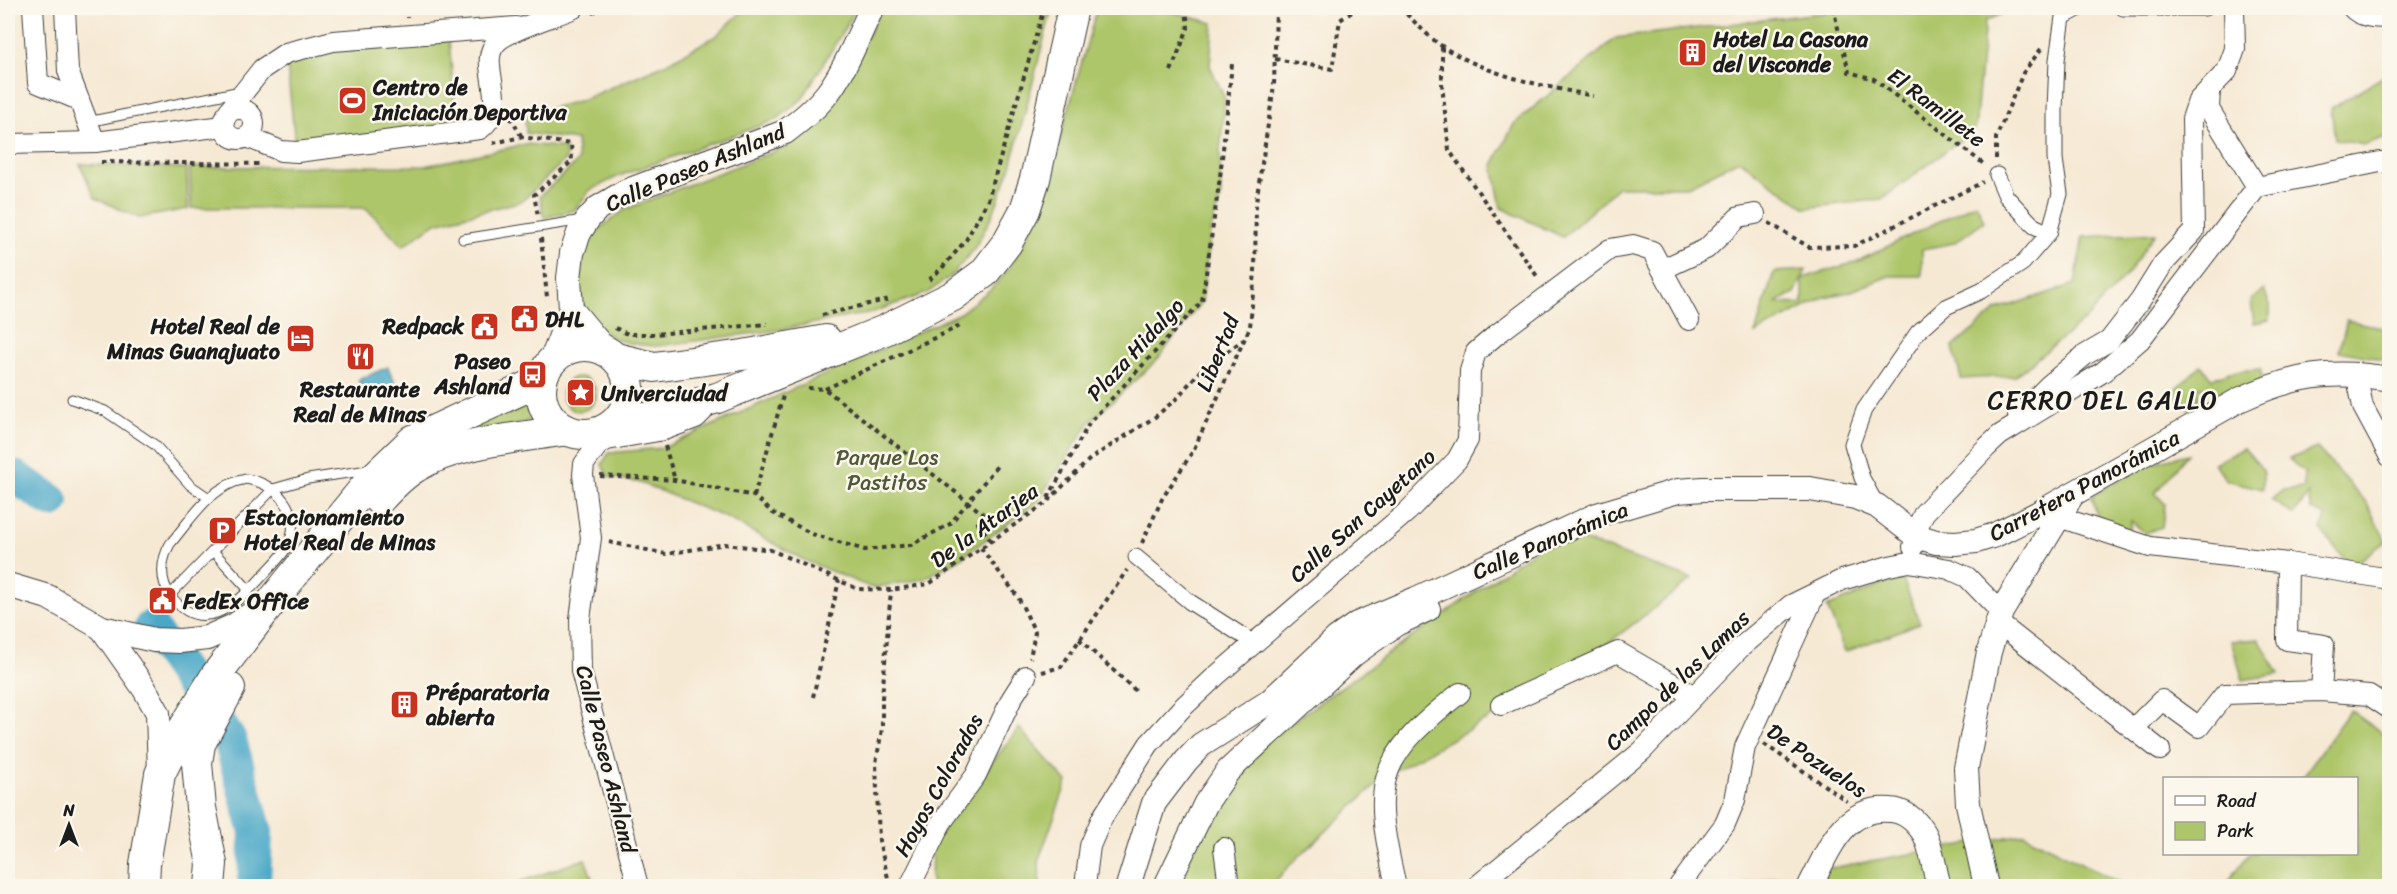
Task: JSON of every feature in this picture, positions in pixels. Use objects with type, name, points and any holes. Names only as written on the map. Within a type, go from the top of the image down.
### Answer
[{"type":"main road","points":[[224,680],[399,479],[416,466],[465,448],[567,430],[583,434],[604,430],[717,398],[885,330],[953,296],[984,273],[1006,243],[1025,210],[1035,179],[1073,8]]},
{"type":"main road","points":[[146,869],[160,774],[189,740],[224,680],[261,595],[382,467],[413,440],[547,370],[563,351],[577,346],[611,345],[654,367],[743,355],[885,330]]},
{"type":"main road","points":[[604,430],[624,411],[628,397],[627,377],[611,345]]},
{"type":"main road","points":[[547,370],[543,404],[549,415],[567,430]]},
{"type":"main road","points":[[189,740],[197,763],[210,869]]},
{"type":"street","points":[[33,8],[38,83],[79,100]]},
{"type":"street","name":"Calle Paseo Ashland","points":[[547,370],[560,307],[569,278],[572,253],[579,232],[588,219],[598,208],[625,192],[754,145],[792,126],[807,115],[827,94],[872,8]]},
{"type":"street","points":[[1877,506],[1862,478],[1852,444],[1864,410],[1918,332],[1946,307],[1981,291],[2023,263],[2049,234],[2060,194],[2055,159],[2057,60],[2063,17],[2080,8]]},
{"type":"street","points":[[2123,8],[2205,8]]},
{"type":"street","points":[[2160,750],[1998,616],[1967,577],[1949,569],[1909,562],[1924,513],[2048,386],[2085,355],[2109,341],[2140,301],[2163,264],[2194,231],[2192,119],[2198,101],[2227,71],[2235,48],[2234,8]]},
{"type":"street","points":[[2353,9],[2373,21],[2390,20]]},
{"type":"street","points":[[69,11],[68,71],[95,142]]},
{"type":"street","points":[[226,119],[232,138],[247,137],[281,151],[297,152],[480,129],[489,122],[495,106],[490,54],[492,48],[500,39],[528,26],[580,12]]},
{"type":"street","points":[[8,144],[95,142],[226,119],[262,69],[286,53],[333,41],[528,26]]},
{"type":"street","points":[[2210,89],[2209,109],[2256,187]]},
{"type":"street","points":[[2000,435],[2103,372],[2140,340],[2256,187],[2380,162],[2390,162]]},
{"type":"street","points":[[1997,175],[2006,196],[2034,226],[2049,234]]},
{"type":"street","points":[[1663,269],[1689,259],[1706,249],[1739,217],[1755,214]]},
{"type":"street","name":"Calle San Cayetano","points":[[1085,886],[1090,846],[1102,818],[1149,744],[1181,709],[1254,643],[1408,511],[1457,460],[1468,440],[1470,371],[1476,352],[1610,249],[1633,245],[1652,251],[1689,320]]},
{"type":"street","points":[[560,307],[611,345]]},
{"type":"street","points":[[2356,373],[2364,407],[2390,457]]},
{"type":"street","name":"Carretera Panorámica","points":[[1743,490],[1810,489],[1855,497],[1877,506],[1916,537],[1936,542],[1976,541],[1995,535],[2073,495],[2240,400],[2268,387],[2294,379],[2356,373],[2390,379]]},
{"type":"street","points":[[583,476],[584,464],[598,445],[607,440],[664,430],[696,418],[717,398]]},
{"type":"street","name":"Calle Paseo Ashland","points":[[583,476],[591,538],[580,620],[581,671],[638,886]]},
{"type":"street","name":"Calle Panorámica","points":[[1128,886],[1154,802],[1185,761],[1201,745],[1269,702],[1337,638],[1357,624],[1597,515],[1677,491],[1743,490]]},
{"type":"street","name":"Calle Panorámica","points":[[1166,886],[1206,802],[1228,771],[1354,654],[1375,638],[1419,613],[1605,528],[1633,517],[1710,500],[1743,490]]},
{"type":"street","points":[[1986,886],[1968,804],[1966,768],[1998,616],[2073,495]]},
{"type":"street","points":[[2059,517],[2150,547],[2288,563],[2390,579]]},
{"type":"street","points":[[1136,557],[1190,602],[1254,643]]},
{"type":"street","name":"Campo de las Lamas","points":[[1478,886],[1642,751],[1740,648],[1791,605],[1842,580],[1909,562]]},
{"type":"street","points":[[2288,563],[2287,640],[2324,645],[2321,691]]},
{"type":"street","points":[[8,585],[48,597],[102,628],[154,640],[180,641],[207,638],[234,626],[261,595]]},
{"type":"street","points":[[1679,886],[1725,824],[1735,800],[1741,764],[1751,734],[1815,594]]},
{"type":"street","points":[[102,628],[144,688],[158,713],[160,774]]},
{"type":"street","points":[[1502,705],[1618,652],[1694,696]]},
{"type":"street","name":"Hoyos Colorados","points":[[910,886],[941,823],[976,775],[1012,698],[1026,676]]},
{"type":"street","points":[[2134,728],[2162,700],[2199,727],[2225,694],[2321,691],[2369,695],[2390,709]]},
{"type":"street","points":[[1396,886],[1382,821],[1385,776],[1394,759],[1427,719],[1460,693]]},
{"type":"street","points":[[1810,886],[1836,835],[1855,817],[1876,808],[1898,811],[1913,819],[1925,835],[1939,886]]},
{"type":"street","points":[[1224,848],[1229,886]]},
{"type":"lane","points":[[87,122],[244,91]]},
{"type":"lane","points":[[463,238],[588,219]]},
{"type":"lane","points":[[72,399],[105,411],[155,445],[190,485],[209,498]]},
{"type":"lane","points":[[170,595],[273,489],[308,479],[382,467]]},
{"type":"lane","points":[[246,479],[258,481],[273,489],[288,505],[292,520],[292,533],[288,546],[279,558],[261,595],[211,614],[193,612],[180,606],[170,595],[164,582],[162,568],[165,553],[220,487],[232,481],[246,479]]},
{"type":"lane","points":[[213,551],[261,595]]},
{"type":"path","points":[[580,12],[602,8]]},
{"type":"path","points":[[927,281],[942,268],[966,240],[988,200],[1044,8]]},
{"type":"path","points":[[1171,71],[1188,28],[1186,8]]},
{"type":"path","name":"Libertad","points":[[1026,676],[1062,667],[1136,557],[1162,499],[1193,451],[1250,327],[1255,271],[1256,202],[1274,86],[1276,8]]},
{"type":"path","points":[[1275,59],[1332,69],[1340,20],[1358,8]]},
{"type":"path","points":[[1400,8],[1442,47],[1488,71],[1530,83],[1593,96]]},
{"type":"path","name":"El Ramillete","points":[[1833,8],[1849,72],[1874,79],[1967,148],[1997,175]]},
{"type":"path","points":[[1755,214],[1809,247],[1854,246],[1997,175],[1996,138],[2023,73],[2063,17]]},
{"type":"path","points":[[1442,47],[1442,84],[1449,150],[1550,295]]},
{"type":"path","name":"Plaza Hidalgo","points":[[1046,503],[1090,422],[1202,301],[1221,177],[1232,64]]},
{"type":"path","points":[[508,113],[522,137],[571,144],[572,160],[534,195],[560,307]]},
{"type":"path","points":[[814,316],[893,298]]},
{"type":"path","points":[[611,345],[628,334],[656,334],[775,323]]},
{"type":"path","points":[[805,388],[825,389],[960,326]]},
{"type":"path","name":"De la Atarjea","points":[[591,538],[666,554],[725,544],[771,550],[858,589],[891,590],[929,584],[1046,503],[1090,459],[1155,417],[1176,399],[1200,371],[1244,339]]},
{"type":"path","points":[[754,496],[786,387]]},
{"type":"path","points":[[825,389],[987,517],[978,523],[991,541]]},
{"type":"path","points":[[583,476],[675,480],[754,496],[773,513],[812,534],[865,550],[911,545],[950,524],[997,466]]},
{"type":"path","points":[[981,548],[1018,597],[1035,632],[1026,676]]},
{"type":"path","points":[[813,697],[839,580]]},
{"type":"path","name":"Hoyos Colorados","points":[[890,886],[879,841],[876,763],[882,729],[882,698],[891,590]]},
{"type":"path","points":[[1079,639],[1136,691]]},
{"type":"path","name":"De Pozuelos","points":[[1751,734],[1865,813]]},
{"type":"green space","points":[[746,8],[857,8],[802,99],[776,120],[619,176],[590,190],[575,210],[544,218],[540,196],[578,161],[576,140],[526,133],[525,115],[582,100],[665,64],[716,36]]},
{"type":"green space","points":[[882,8],[1052,8],[1011,166],[993,214],[974,249],[951,276],[927,293],[873,312],[778,330],[656,346],[619,340],[596,324],[579,303],[582,248],[600,228],[626,209],[783,148],[805,135],[818,121]]},
{"type":"green space","name":"Parque Los Pastitos","points":[[1097,8],[1159,8],[1213,23],[1210,66],[1225,99],[1220,151],[1221,197],[1210,232],[1202,301],[1157,360],[1090,422],[1037,502],[958,560],[923,579],[872,588],[804,560],[729,519],[641,483],[607,476],[602,464],[609,453],[663,448],[960,313],[991,289],[1010,267],[1027,236],[1046,189]]},
{"type":"green space","points":[[1860,8],[2015,8],[1985,21],[1975,129],[1882,199],[1806,208],[1739,160],[1686,187],[1618,187],[1563,237],[1501,208],[1493,165],[1514,124],[1616,38]]},
{"type":"green space","points":[[449,40],[457,129],[295,144],[286,55]]},
{"type":"green space","points":[[2389,73],[2389,136],[2363,145],[2335,139],[2331,108]]},
{"type":"green space","points":[[526,144],[565,148],[566,159],[522,201],[436,223],[403,246],[366,208],[191,208],[190,167],[425,166]]},
{"type":"green space","points":[[80,164],[187,168],[188,209],[139,218],[95,198]]},
{"type":"green space","points":[[1976,203],[1984,221],[1954,243],[1922,249],[1922,276],[1889,276],[1849,292],[1824,297],[1755,334],[1774,272],[1806,270],[1795,293],[1775,303],[1803,304],[1803,278],[1856,262]]},
{"type":"green space","points":[[2155,233],[2128,273],[2086,319],[2015,376],[1961,379],[1953,347],[1997,310],[2075,284],[2083,237]]},
{"type":"green space","points":[[2264,290],[2270,305],[2270,320],[2254,323],[2251,300]]},
{"type":"green space","points":[[2347,320],[2388,329],[2386,360],[2339,351]]},
{"type":"green space","points":[[2201,365],[2212,379],[2230,372],[2260,369],[2263,382],[2229,398],[2199,388],[2199,400],[2194,411],[2179,405],[2177,388]]},
{"type":"green space","points":[[579,377],[591,382],[596,394],[591,406],[579,411],[567,406],[562,394],[567,382]]},
{"type":"green space","points":[[535,396],[542,417],[441,447],[473,421]]},
{"type":"green space","points":[[2244,448],[2263,470],[2263,489],[2226,480],[2214,463]]},
{"type":"green space","points":[[2317,448],[2366,502],[2386,541],[2351,567],[2321,530],[2326,516],[2311,510],[2308,494],[2294,515],[2271,500],[2283,490],[2304,488],[2304,472],[2289,459]]},
{"type":"green space","points":[[2188,454],[2155,493],[2165,504],[2162,527],[2145,533],[2131,521],[2129,534],[2099,525],[2092,496],[2142,465]]},
{"type":"green space","points":[[1560,532],[1692,579],[1564,677],[1385,776],[1292,863],[1271,886],[1155,886],[1241,758]]},
{"type":"green space","points":[[1902,577],[1920,623],[1845,652],[1827,607]]},
{"type":"green space","points":[[2259,639],[2279,674],[2243,680],[2231,641]]},
{"type":"green space","points":[[2350,710],[2389,738],[2389,886],[2225,886],[2248,855],[2358,855],[2358,777],[2303,777]]},
{"type":"green space","points":[[1019,728],[1067,782],[1039,859],[1040,886],[931,886],[932,840]]},
{"type":"green space","points":[[2024,834],[2122,886],[1749,886],[1746,883]]},
{"type":"green space","points":[[585,859],[595,886],[508,886]]},
{"type":"water","points":[[388,367],[396,385],[366,397],[358,380]]},
{"type":"waterway","points":[[8,475],[17,478],[52,501]]},
{"type":"waterway","points":[[151,627],[230,740],[256,832],[254,886]]},
{"type":"place","name":"Hotel La Casona del Visconde","points":[[1692,52]]},
{"type":"place","name":"Centro de Iniciación Deportiva","points":[[352,100]]},
{"type":"place","name":"DHL","points":[[524,319]]},
{"type":"place","name":"Redpack","points":[[485,326]]},
{"type":"place","name":"Hotel Real de Minas Guanajuato","points":[[301,339]]},
{"type":"place","name":"Restaurante Real de Minas","points":[[360,357]]},
{"type":"place","name":"Paseo Ashland","points":[[532,374]]},
{"type":"place","name":"Univerciudad","points":[[580,393]]},
{"type":"place","name":"Estacionamiento Hotel Real de Minas","points":[[223,530]]},
{"type":"place","name":"FedEx Office","points":[[162,601]]},
{"type":"place","name":"Préparatoria abierta","points":[[405,705]]},
{"type":"district","name":"CERRO DEL GALLO","points":[[2103,400]]}]
